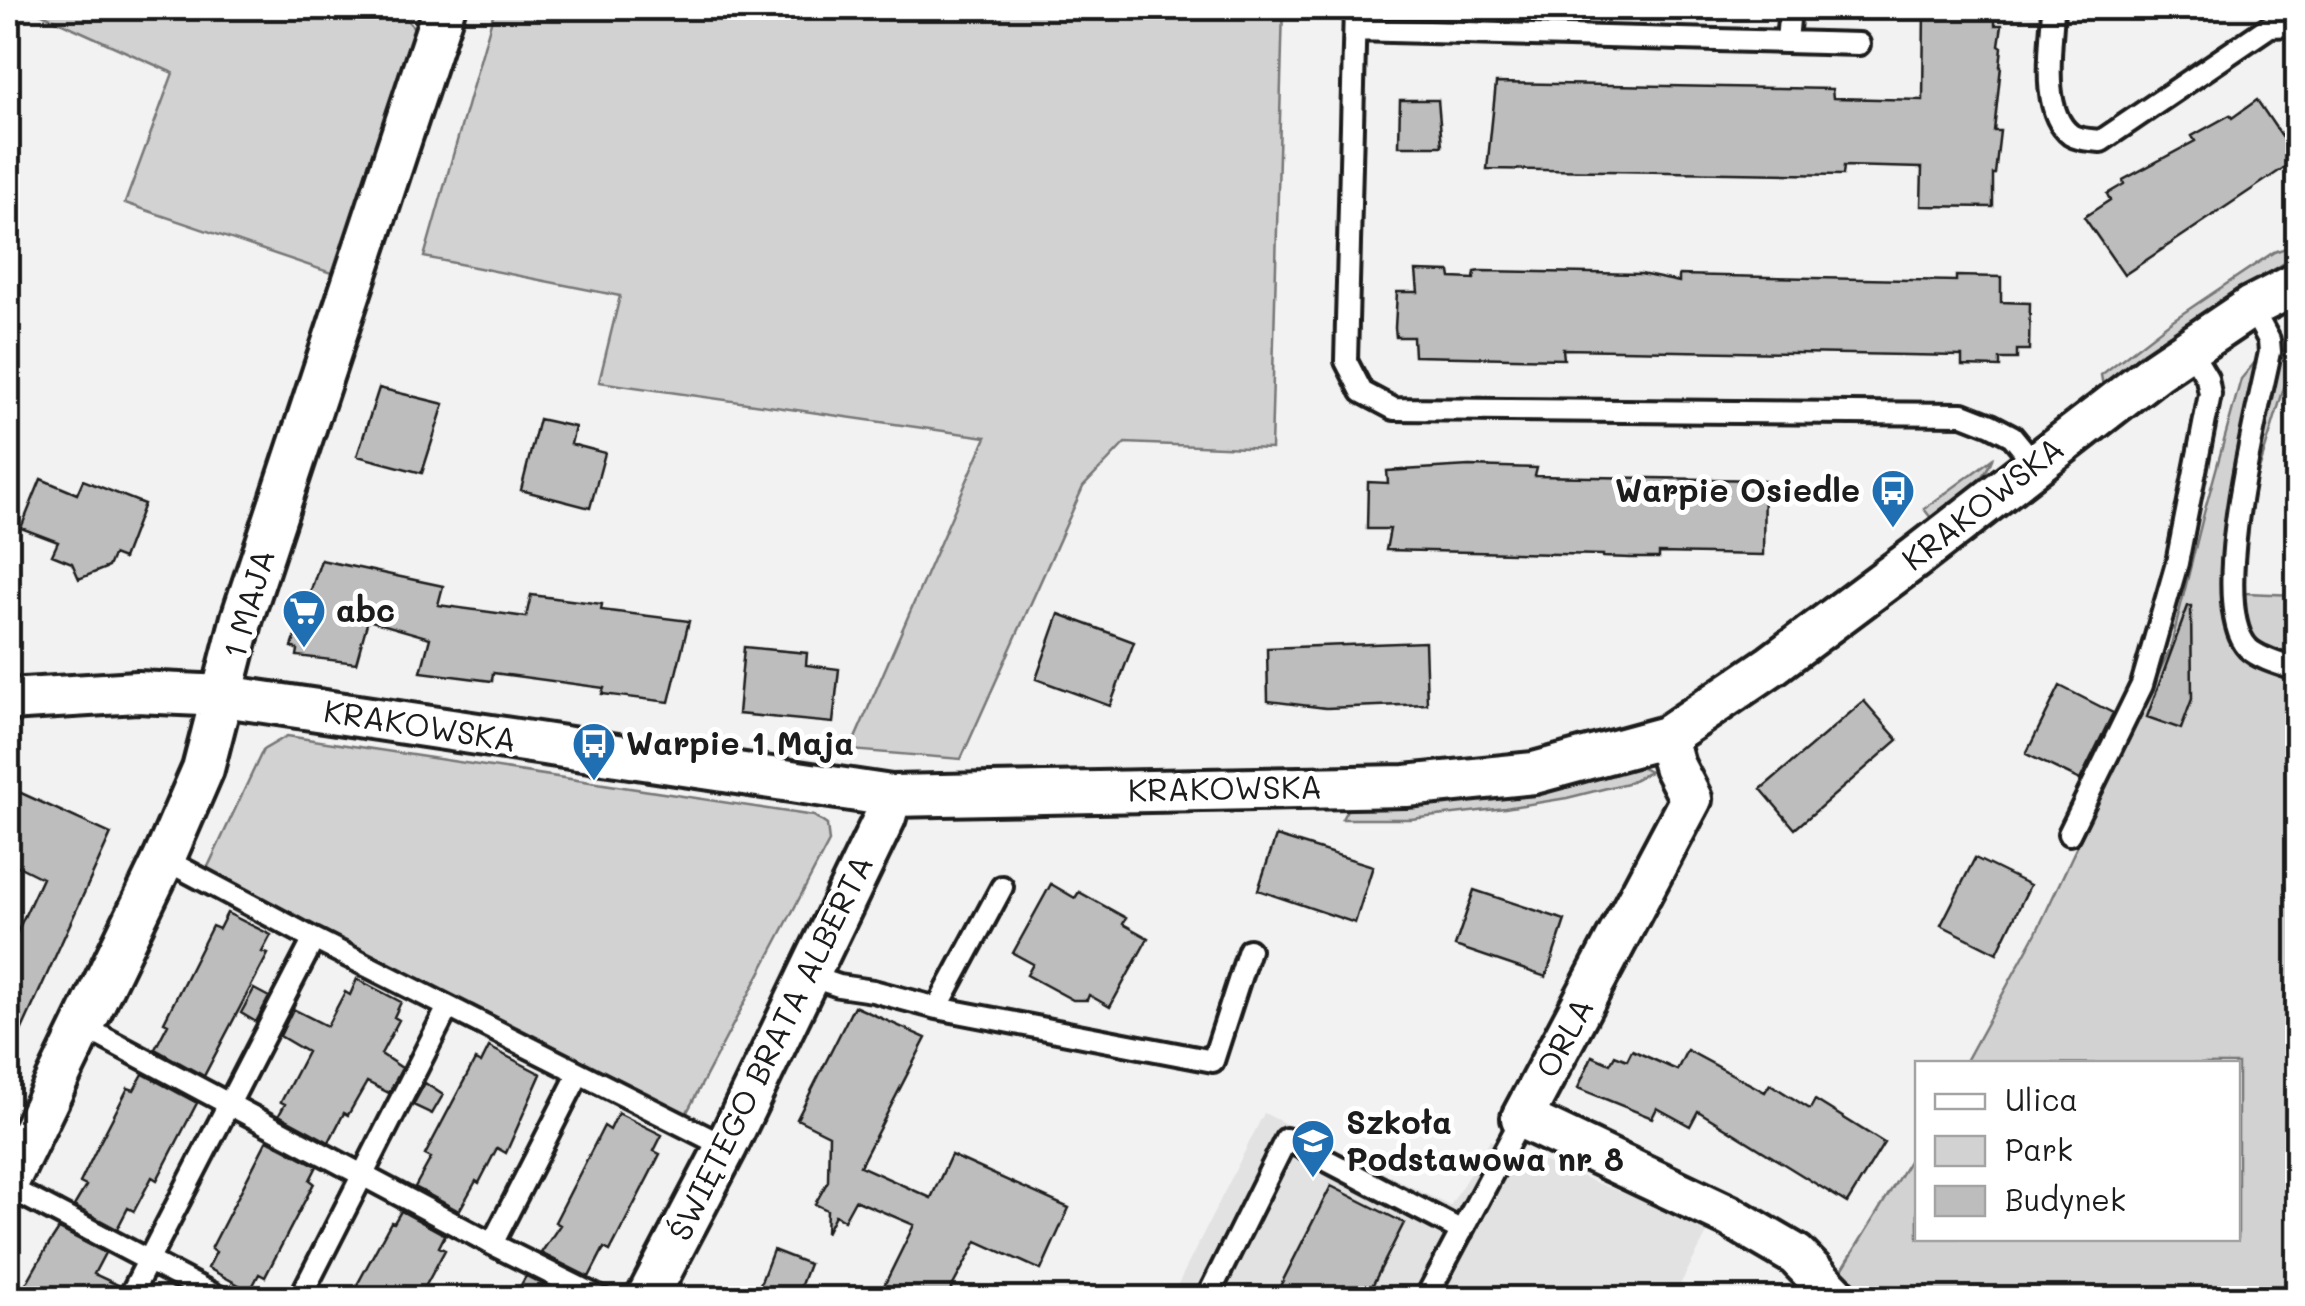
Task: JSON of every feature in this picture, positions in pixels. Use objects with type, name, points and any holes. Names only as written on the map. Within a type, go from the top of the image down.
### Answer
[{"type":"street","name":"1 MAJA","points":[[8,1184],[203,769],[242,618],[444,8]]},
{"type":"street","name":"KRAKOWSKA","points":[[8,700],[137,692],[224,696],[891,796],[1406,786],[1534,773],[1666,737],[1772,665],[2188,348],[2251,307],[2298,283]]},
{"type":"street","name":"ORLA","points":[[1666,737],[1674,766],[1691,799],[1522,1118],[1731,1216],[1796,1255],[1838,1298]]},
{"type":"street","name":"ŚWIĘTEGO BRATA ALBERTA","points":[[648,1298],[726,1147],[885,817],[891,796]]},
{"type":"lane","points":[[1356,8],[1346,361],[1362,392],[1394,409],[1962,414],[2012,436],[2034,464]]},
{"type":"lane","points":[[1787,42],[1790,8]]},
{"type":"lane","points":[[2053,8],[2050,99],[2059,122],[2074,137],[2101,142],[2270,26],[2298,25]]},
{"type":"lane","points":[[1355,30],[1859,44]]},
{"type":"lane","points":[[2251,307],[2269,340],[2270,352],[2233,541],[2231,580],[2238,632],[2250,651],[2298,670]]},
{"type":"lane","points":[[2070,834],[2142,685],[2177,563],[2210,394],[2207,378],[2188,348]]},
{"type":"lane","points":[[164,859],[726,1147]]},
{"type":"lane","points":[[937,1008],[1002,887]]},
{"type":"lane","points":[[129,1298],[314,939]]},
{"type":"lane","points":[[808,976],[937,1008],[1213,1060],[1249,950]]},
{"type":"lane","points":[[300,1298],[448,1007]]},
{"type":"lane","points":[[82,1026],[600,1298]]},
{"type":"lane","points":[[492,1244],[579,1073]]},
{"type":"lane","points":[[1444,1298],[1429,1292],[1522,1118]]},
{"type":"lane","points":[[1207,1298],[1286,1139],[1462,1230]]},
{"type":"lane","points":[[8,1184],[220,1298]]},
{"type":"shaded area","name":"Szkoła Podstawowa nr 8","points":[[1264,1113],[1450,1206],[1490,1140],[1710,1228],[1673,1298],[1171,1298]]},
{"type":"green space","points":[[29,8],[396,8],[415,29],[334,274],[125,203],[173,73]]},
{"type":"green space","points":[[495,8],[1283,8],[1271,449],[1125,443],[1083,487],[961,759],[850,750],[986,437],[599,382],[620,296],[424,257]]},
{"type":"green space","points":[[2286,248],[2292,258],[2103,386],[2101,375],[2167,324],[2274,252]]},
{"type":"green space","points":[[2297,331],[2297,345],[2238,539],[2245,593],[2297,595],[2297,1298],[1854,1298],[1840,1273],[1915,1151],[1915,1241],[2240,1241],[2240,1061],[1966,1061],[2036,933],[2170,649],[2241,379],[2261,355]]},
{"type":"green space","points":[[1992,459],[1974,484],[1931,518],[1924,509]]},
{"type":"green space","points":[[287,736],[814,816],[827,825],[829,842],[686,1114],[206,871],[263,750]]},
{"type":"green space","points":[[1633,767],[1650,772],[1627,783],[1567,798],[1411,819],[1342,819],[1348,808],[1519,796]]},
{"type":"building","points":[[1924,8],[1995,8],[1995,25],[2002,25],[1994,131],[2000,131],[1993,174],[1993,207],[1921,206],[1922,168],[1844,166],[1843,175],[1487,169],[1496,83],[1832,89],[1833,98],[1923,100]]},
{"type":"building","points":[[1400,100],[1438,100],[1442,146],[1399,146]]},
{"type":"building","points":[[2257,100],[2297,159],[2124,275],[2084,217],[2110,200],[2107,194],[2124,184],[2123,180],[2195,141],[2192,136],[2230,115],[2232,118]]},
{"type":"building","points":[[1416,271],[1450,272],[1451,278],[1474,279],[1475,272],[1480,271],[1641,274],[1679,282],[1679,275],[1956,281],[1956,276],[2001,277],[2001,302],[2030,303],[2029,350],[2017,350],[2017,359],[2000,359],[2000,367],[1962,366],[1962,356],[1563,349],[1564,359],[1414,356],[1413,337],[1396,337],[1395,328],[1397,292],[1418,292]]},
{"type":"building","points":[[379,388],[444,404],[422,473],[357,456]]},
{"type":"building","points":[[539,419],[575,427],[571,444],[605,453],[590,508],[521,490]]},
{"type":"building","points":[[1469,466],[1537,468],[1535,476],[1764,480],[1763,555],[1659,553],[1659,558],[1631,558],[1386,550],[1390,529],[1367,529],[1368,482],[1388,483],[1387,471]]},
{"type":"building","points":[[41,479],[77,494],[83,480],[144,504],[123,559],[113,555],[108,567],[79,579],[72,563],[52,555],[58,542],[21,528]]},
{"type":"building","points":[[321,560],[443,586],[438,605],[526,617],[531,595],[602,604],[601,610],[689,621],[669,702],[602,694],[604,688],[493,673],[492,681],[421,672],[430,638],[368,620],[356,663],[297,656],[298,650],[292,647]]},
{"type":"building","points":[[2188,606],[2192,699],[2181,729],[2147,717]]},
{"type":"building","points":[[1059,614],[1134,642],[1110,706],[1036,679]]},
{"type":"building","points":[[1425,642],[1427,704],[1326,708],[1268,701],[1267,648]]},
{"type":"building","points":[[744,647],[807,653],[806,665],[839,669],[833,723],[738,714]]},
{"type":"building","points":[[2060,686],[2113,713],[2080,780],[2026,754]]},
{"type":"building","points":[[1864,701],[1898,740],[1795,829],[1761,789]]},
{"type":"building","points":[[8,787],[111,834],[8,1060],[8,952],[42,878],[8,861]]},
{"type":"building","points":[[1276,836],[1373,866],[1355,923],[1258,890]]},
{"type":"building","points":[[1975,858],[2030,885],[1997,953],[1941,925]]},
{"type":"building","points":[[1051,884],[1075,898],[1079,892],[1126,918],[1123,924],[1148,938],[1110,1007],[1089,995],[1087,1000],[1073,1000],[1027,975],[1033,964],[1013,953]]},
{"type":"building","points":[[1474,890],[1565,920],[1546,977],[1455,946]]},
{"type":"building","points":[[227,913],[271,935],[262,952],[268,954],[204,1076],[155,1049],[168,1024],[164,1022],[212,926],[219,929]]},
{"type":"building","points":[[357,979],[401,1002],[394,1017],[399,1020],[381,1054],[402,1068],[389,1093],[367,1082],[329,1142],[279,1115],[285,1104],[281,1102],[307,1052],[280,1036],[293,1009],[327,1026],[345,992],[350,995]]},
{"type":"building","points":[[254,989],[269,997],[256,1022],[241,1013]]},
{"type":"building","points":[[854,1006],[926,1038],[860,1166],[931,1198],[951,1155],[1069,1208],[1041,1270],[977,1241],[946,1298],[878,1298],[914,1225],[855,1200],[844,1220],[835,1215],[826,1233],[827,1210],[815,1204],[828,1181],[829,1135],[797,1119]]},
{"type":"building","points":[[489,1047],[541,1074],[506,1153],[497,1148],[459,1211],[415,1187],[431,1158],[425,1155],[475,1060],[481,1063]]},
{"type":"building","points":[[1632,1050],[1677,1070],[1687,1050],[1765,1092],[1770,1084],[1810,1109],[1815,1100],[1884,1143],[1847,1203],[1698,1111],[1690,1126],[1657,1108],[1652,1118],[1578,1088],[1592,1056],[1610,1064],[1615,1055],[1627,1060]]},
{"type":"building","points":[[143,1074],[197,1103],[157,1180],[152,1177],[134,1211],[128,1208],[117,1229],[74,1206],[86,1186],[80,1183],[128,1088],[134,1090]]},
{"type":"building","points":[[425,1083],[443,1095],[432,1114],[413,1105]]},
{"type":"building","points":[[618,1113],[662,1135],[654,1151],[660,1154],[610,1251],[604,1248],[589,1277],[541,1253],[560,1225],[555,1222],[604,1126],[610,1130]]},
{"type":"building","points":[[267,1140],[317,1166],[310,1180],[314,1183],[265,1277],[259,1274],[250,1291],[208,1268],[216,1252],[211,1249]]},
{"type":"building","points":[[1331,1186],[1404,1223],[1366,1298],[1274,1298]]},
{"type":"building","points":[[401,1211],[445,1235],[439,1247],[445,1250],[419,1298],[350,1298],[391,1222]]},
{"type":"building","points":[[59,1229],[105,1253],[94,1274],[120,1286],[115,1298],[18,1298]]},
{"type":"building","points":[[773,1250],[809,1264],[796,1298],[755,1298]]},
{"type":"building","points":[[526,1276],[570,1298],[514,1298]]},
{"type":"place","name":"Warpie Osiedle","points":[[1893,529]]},
{"type":"place","name":"abc","points":[[304,649]]},
{"type":"place","name":"Warpie 1 Maja","points":[[594,782]]},
{"type":"place","name":"Szkoła Podstawowa nr 8","points":[[1313,1179]]}]
